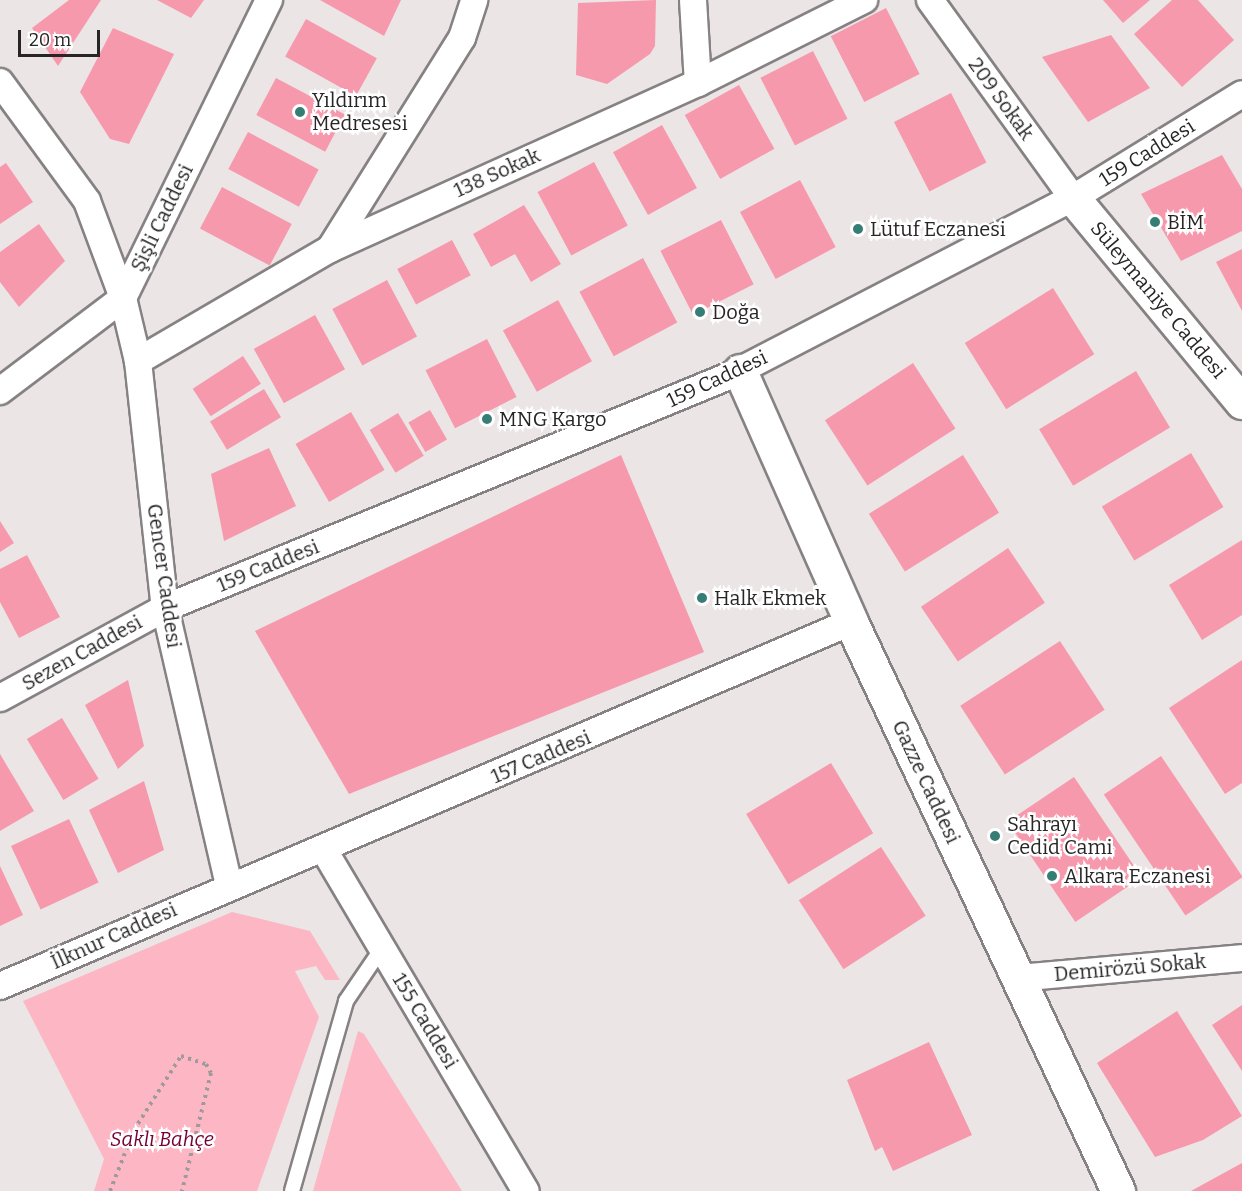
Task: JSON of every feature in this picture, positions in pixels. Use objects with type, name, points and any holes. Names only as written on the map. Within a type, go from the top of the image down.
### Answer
[{"type":"main road","name":"Süleymaniye Caddesi","points":[[1073,198],[1242,402]]},
{"type":"main road","name":"Gazze Caddesi","points":[[740,371],[850,622],[1118,1191]]},
{"type":"street","name":"Şişli Caddesi","points":[[0,391],[123,298],[269,0]]},
{"type":"street","points":[[330,249],[462,38],[474,0]]},
{"type":"street","points":[[693,0],[698,83]]},
{"type":"street","name":"138 Sokak","points":[[138,361],[330,249],[698,83],[864,0]]},
{"type":"street","name":"209 Sokak","points":[[930,0],[1073,198]]},
{"type":"street","name":"Gencer Caddesi","points":[[0,82],[87,201],[123,298],[138,361],[165,608],[229,886]]},
{"type":"street","name":"159 Caddesi","points":[[165,608],[740,371],[1073,198],[1242,94]]},
{"type":"street","name":"Sezen Caddesi","points":[[0,698],[165,608]]},
{"type":"street","name":"157 Caddesi","points":[[229,886],[324,850],[850,622]]},
{"type":"street","name":"155 Caddesi","points":[[324,850],[526,1191]]},
{"type":"street","name":"İlknur Caddesi","points":[[0,986],[229,886]]},
{"type":"street","name":"Demirözü Sokak","points":[[1018,978],[1242,958]]},
{"type":"lane","points":[[292,1191],[346,1001],[382,948]]},
{"type":"path","points":[[110,1191],[134,1130],[181,1056],[199,1060],[211,1073],[182,1191]]},
{"type":"green space","name":"Saklı Bahçe","points":[[232,912],[310,931],[340,980],[325,980],[316,966],[295,971],[319,1017],[257,1191],[94,1191],[104,1159],[23,1001]]},
{"type":"green space","points":[[358,1031],[364,1034],[462,1191],[313,1191]]},
{"type":"building","points":[[69,0],[101,0],[58,66],[32,28]]},
{"type":"building","points":[[157,0],[204,0],[191,18]]},
{"type":"building","points":[[320,0],[401,0],[384,36]]},
{"type":"building","points":[[656,0],[655,46],[650,54],[607,84],[576,75],[578,3]]},
{"type":"building","points":[[1103,0],[1150,0],[1123,23]]},
{"type":"building","points":[[1172,0],[1198,0],[1234,40],[1182,87],[1134,34]]},
{"type":"building","points":[[886,8],[920,74],[864,102],[831,36]]},
{"type":"building","points":[[306,19],[377,58],[356,96],[285,57]]},
{"type":"building","points":[[113,28],[174,54],[129,144],[110,139],[80,92]]},
{"type":"building","points":[[1111,35],[1150,88],[1088,122],[1042,57]]},
{"type":"building","points":[[813,51],[848,119],[795,146],[760,78]]},
{"type":"building","points":[[276,78],[345,115],[325,152],[256,115]]},
{"type":"building","points":[[739,85],[774,149],[720,179],[685,115]]},
{"type":"building","points":[[951,93],[986,162],[929,192],[894,122]]},
{"type":"building","points":[[662,125],[697,188],[648,215],[613,152]]},
{"type":"building","points":[[248,132],[319,170],[299,207],[228,169]]},
{"type":"building","points":[[1222,155],[1242,189],[1242,231],[1181,261],[1141,194]]},
{"type":"building","points":[[594,162],[628,226],[571,256],[537,192]]},
{"type":"building","points":[[6,163],[33,202],[0,224],[0,167]]},
{"type":"building","points":[[800,180],[836,247],[776,279],[740,212]]},
{"type":"building","points":[[222,187],[292,224],[270,266],[200,228]]},
{"type":"building","points":[[524,205],[561,264],[531,282],[515,254],[491,267],[473,234]]},
{"type":"building","points":[[721,220],[754,284],[693,315],[660,251]]},
{"type":"building","points":[[39,224],[65,261],[19,307],[0,282],[0,252]]},
{"type":"building","points":[[452,240],[471,275],[416,304],[397,269]]},
{"type":"building","points":[[1242,249],[1242,311],[1216,262]]},
{"type":"building","points":[[643,258],[677,322],[614,356],[579,292]]},
{"type":"building","points":[[387,280],[417,337],[362,366],[332,309]]},
{"type":"building","points":[[1053,288],[1094,354],[1006,409],[965,343]]},
{"type":"building","points":[[558,300],[592,361],[537,392],[503,331]]},
{"type":"building","points":[[315,315],[345,369],[284,403],[254,349]]},
{"type":"building","points":[[487,339],[517,397],[455,428],[426,370]]},
{"type":"building","points":[[243,356],[261,384],[211,416],[193,389]]},
{"type":"building","points":[[913,363],[955,428],[867,486],[825,420]]},
{"type":"building","points":[[1136,371],[1170,428],[1073,486],[1039,429]]},
{"type":"building","points":[[264,389],[281,417],[227,450],[210,421]]},
{"type":"building","points":[[430,410],[447,439],[425,452],[408,422]]},
{"type":"building","points":[[351,412],[384,470],[329,502],[296,444]]},
{"type":"building","points":[[398,413],[424,456],[395,473],[370,430]]},
{"type":"building","points":[[269,448],[296,506],[224,541],[211,474]]},
{"type":"building","points":[[1191,453],[1223,507],[1134,561],[1102,507]]},
{"type":"building","points":[[621,455],[704,652],[349,794],[255,631]]},
{"type":"building","points":[[963,455],[999,513],[905,571],[869,514]]},
{"type":"building","points":[[0,521],[14,543],[0,552]]},
{"type":"building","points":[[1242,540],[1242,615],[1202,640],[1169,585]]},
{"type":"building","points":[[1008,548],[1045,603],[958,661],[921,607]]},
{"type":"building","points":[[27,555],[60,617],[19,638],[0,602],[0,569]]},
{"type":"building","points":[[1060,641],[1105,710],[1005,775],[960,706]]},
{"type":"building","points":[[1242,660],[1242,783],[1225,794],[1169,708]]},
{"type":"building","points":[[128,680],[144,746],[118,769],[85,705]]},
{"type":"building","points":[[62,718],[99,779],[63,800],[27,739]]},
{"type":"building","points":[[0,754],[34,811],[0,831]]},
{"type":"building","points":[[1161,756],[1242,876],[1185,916],[1104,795]]},
{"type":"building","points":[[831,763],[873,833],[788,884],[746,814]]},
{"type":"building","points":[[1074,777],[1142,877],[1075,922],[1008,822]]},
{"type":"building","points":[[144,781],[164,850],[118,873],[89,810]]},
{"type":"building","points":[[69,819],[99,882],[41,909],[11,846]]},
{"type":"building","points":[[881,847],[926,916],[843,969],[799,900]]},
{"type":"building","points":[[0,866],[23,915],[0,926]]},
{"type":"building","points":[[1242,1005],[1242,1071],[1212,1025]]},
{"type":"building","points":[[1177,1011],[1242,1116],[1203,1140],[1155,1157],[1097,1063]]},
{"type":"building","points":[[929,1042],[972,1135],[893,1171],[882,1147],[875,1151],[847,1080]]},
{"type":"building","points":[[1242,1163],[1242,1191],[1191,1191]]},
{"type":"place","name":"Yıldırım Medresesi","points":[[300,112]]},
{"type":"place","name":"BİM","points":[[1155,222]]},
{"type":"place","name":"Lütuf Eczanesi","points":[[858,229]]},
{"type":"place","name":"Doğa","points":[[700,312]]},
{"type":"place","name":"MNG Kargo","points":[[487,419]]},
{"type":"place","name":"Halk Ekmek","points":[[702,598]]},
{"type":"place","name":"Sahrayı Cedid Cami","points":[[995,836]]},
{"type":"place","name":"Alkara Eczanesi","points":[[1052,876]]}]
